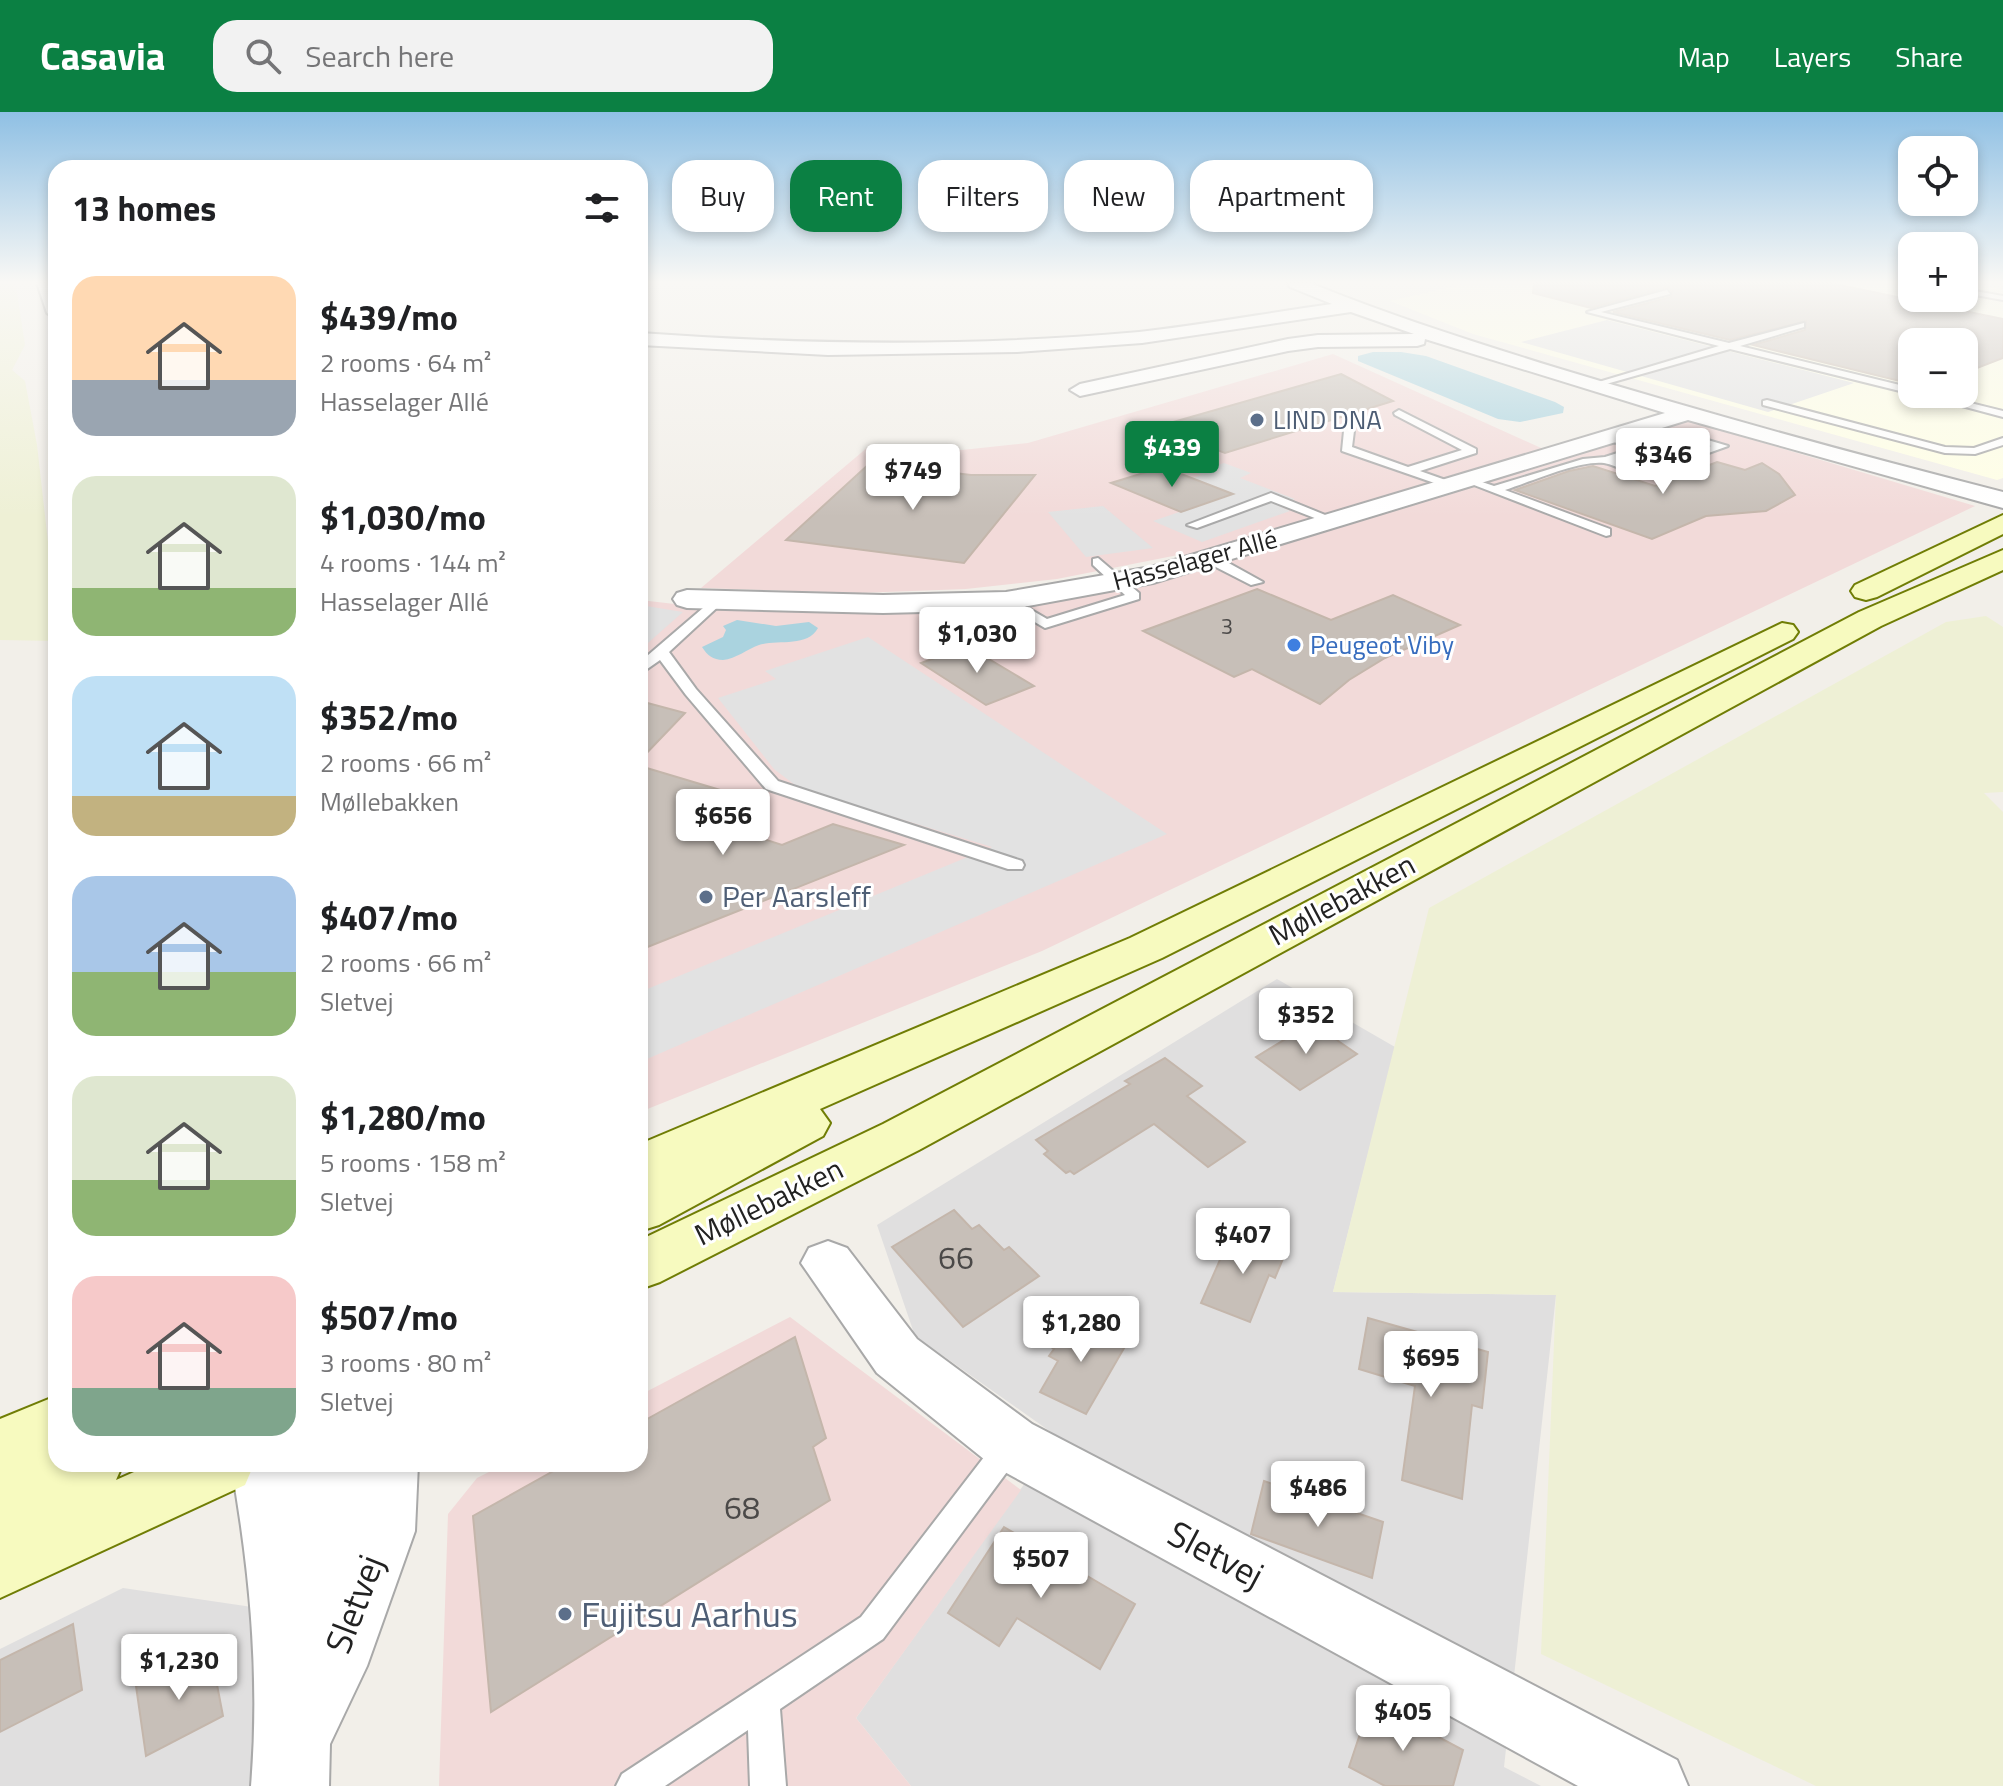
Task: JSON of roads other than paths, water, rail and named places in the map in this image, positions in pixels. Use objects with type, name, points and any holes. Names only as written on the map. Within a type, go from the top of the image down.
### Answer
[{"type":"main road","name":"Møllebakken","points":[[648,1163],[1146,948],[2003,523]]},
{"type":"main road","name":"Møllebakken","points":[[648,1262],[901,1137],[1870,619],[2003,559]]},
{"type":"main road","points":[[648,1206],[1086,973]]},
{"type":"main road","points":[[0,1450],[48,1428]]},
{"type":"main road","points":[[0,1508],[74,1472]]},
{"type":"main road","points":[[0,1565],[204,1472]]},
{"type":"street","points":[[1080,390],[1213,361]]},
{"type":"street","points":[[1516,361],[1686,414],[2003,500]]},
{"type":"street","name":"Hasselager Allé","points":[[687,599],[883,604],[1006,601],[1107,572],[1211,559],[1458,482],[1607,449],[1686,414]]},
{"type":"street","points":[[1813,450],[2003,511]]},
{"type":"street","name":"Sletvej","points":[[828,1263],[897,1356],[1011,1444],[1651,1786]]},
{"type":"street","name":"Sletvej","points":[[265,1472],[290,1619],[292,1761]]},
{"type":"street","points":[[321,1472],[330,1506],[331,1666]]},
{"type":"street","name":"Sletvej","points":[[292,1761],[381,1531],[385,1472]]},
{"type":"lane","points":[[1595,386],[1679,361]]},
{"type":"lane","points":[[1791,361],[1898,388]]},
{"type":"lane","points":[[1767,403],[1945,450],[1975,451],[2003,441]]},
{"type":"lane","points":[[1978,408],[2003,414]]},
{"type":"lane","points":[[1399,413],[1472,451],[1408,471]]},
{"type":"lane","points":[[1349,431],[1346,449],[1408,471],[1493,490],[1606,532]]},
{"type":"lane","points":[[1493,490],[1587,461],[1607,449],[1644,448],[1684,436],[1723,446],[1639,473],[1607,449]]},
{"type":"lane","points":[[1607,449],[1644,448]]},
{"type":"lane","points":[[1193,525],[1271,497],[1334,521]]},
{"type":"lane","points":[[1211,559],[1256,582]]},
{"type":"lane","points":[[648,663],[717,600]]},
{"type":"lane","points":[[661,651],[691,692],[772,785],[1015,865]]},
{"type":"lane","points":[[634,1786],[872,1628],[1011,1444]]},
{"type":"lane","points":[[763,1701],[768,1786]]},
{"type":"water","points":[[1358,361],[1440,361],[1564,407],[1563,413],[1520,422],[1498,419]]},
{"type":"water","points":[[737,620],[776,626],[809,622],[818,628],[799,641],[766,643],[728,659],[708,655],[702,647],[723,637],[726,630],[723,626]]},
{"type":"place","name":"LIND DNA","points":[[1257,420]]},
{"type":"place","name":"Peugeot Viby","points":[[1294,645]]},
{"type":"place","name":"Per Aarsleff","points":[[706,897]]},
{"type":"place","name":"Fujitsu Aarhus","points":[[565,1614]]}]
